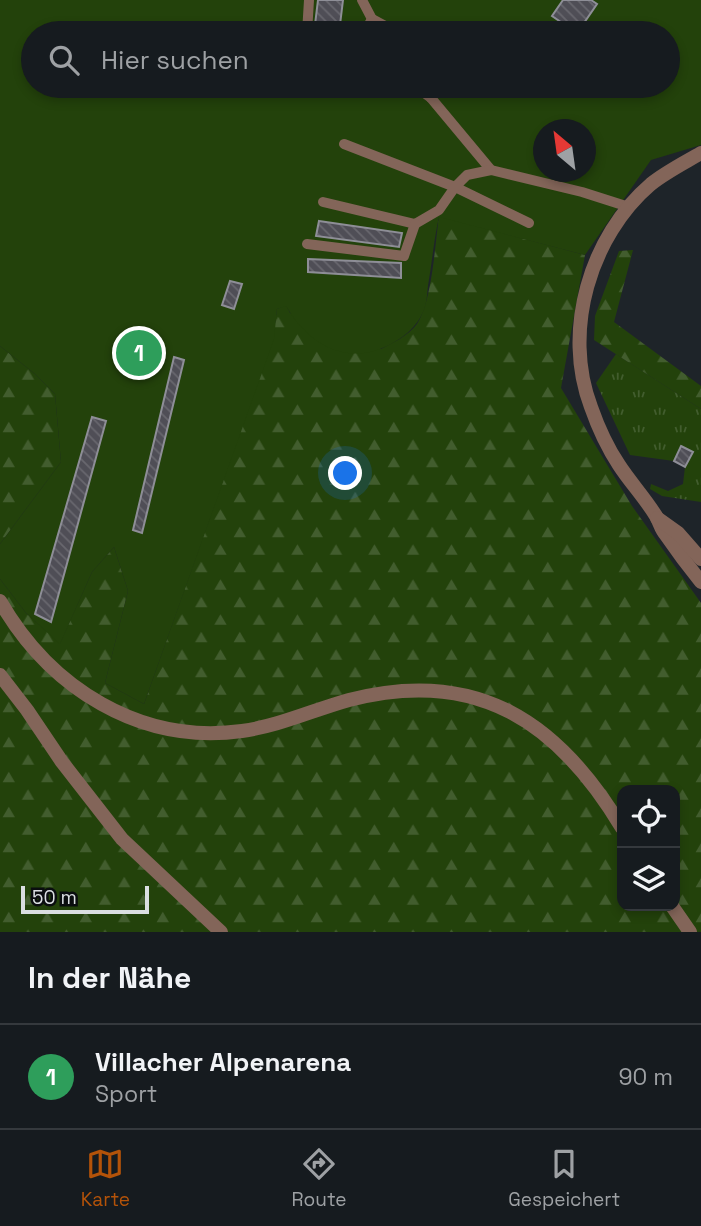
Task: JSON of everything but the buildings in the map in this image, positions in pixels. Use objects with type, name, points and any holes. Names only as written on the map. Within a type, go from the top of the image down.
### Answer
[{"type":"street","points":[[701,153],[651,185],[629,207],[609,234],[587,282],[580,335],[581,361],[590,404],[602,434],[617,463],[701,582]]},
{"type":"street","points":[[656,517],[678,533],[701,559]]},
{"type":"street","points":[[0,601],[10,620],[46,664],[85,695],[132,720],[170,730],[207,733],[242,731],[287,721],[348,701],[404,690],[434,690],[499,706],[528,721],[557,743],[584,772],[617,821]]},
{"type":"street","points":[[0,675],[62,762],[122,839],[221,932]]},
{"type":"street","points":[[675,911],[690,932]]},
{"type":"lane","points":[[308,21],[309,0]]},
{"type":"lane","points":[[362,0],[376,21]]},
{"type":"lane","points":[[431,98],[491,170]]},
{"type":"lane","points":[[344,144],[455,187],[529,223]]},
{"type":"lane","points":[[307,244],[404,256],[415,224],[439,210],[467,175],[491,170],[582,192],[629,207]]},
{"type":"lane","points":[[323,202],[415,224]]},
{"type":"green space","points":[[0,0],[701,0],[701,145],[651,160],[585,255],[439,217],[424,309],[413,327],[389,345],[358,354],[330,348],[305,331],[286,306],[277,309],[274,339],[144,704],[105,683],[128,591],[114,547],[92,572],[60,644],[26,613],[0,579],[0,544],[61,462],[55,394],[0,346]]},
{"type":"green space","points":[[439,216],[585,255],[561,388],[632,506],[701,603],[701,932],[0,932],[0,579],[26,613],[60,643],[92,572],[114,547],[128,591],[105,683],[144,704],[273,339],[277,309],[286,305],[290,313],[381,349],[417,324],[426,302]]},
{"type":"green space","points":[[633,250],[614,322],[701,386],[701,409],[594,340],[595,316],[619,251]]},
{"type":"green space","points":[[0,346],[55,394],[61,462],[0,544]]},
{"type":"green space","points":[[616,354],[701,409],[701,502],[662,496],[650,489],[651,484],[668,491],[683,484],[685,467],[692,452],[681,446],[674,461],[630,455],[596,383]]},
{"type":"place","name":"Villacher Alpenarena","points":[[139,353]]}]
